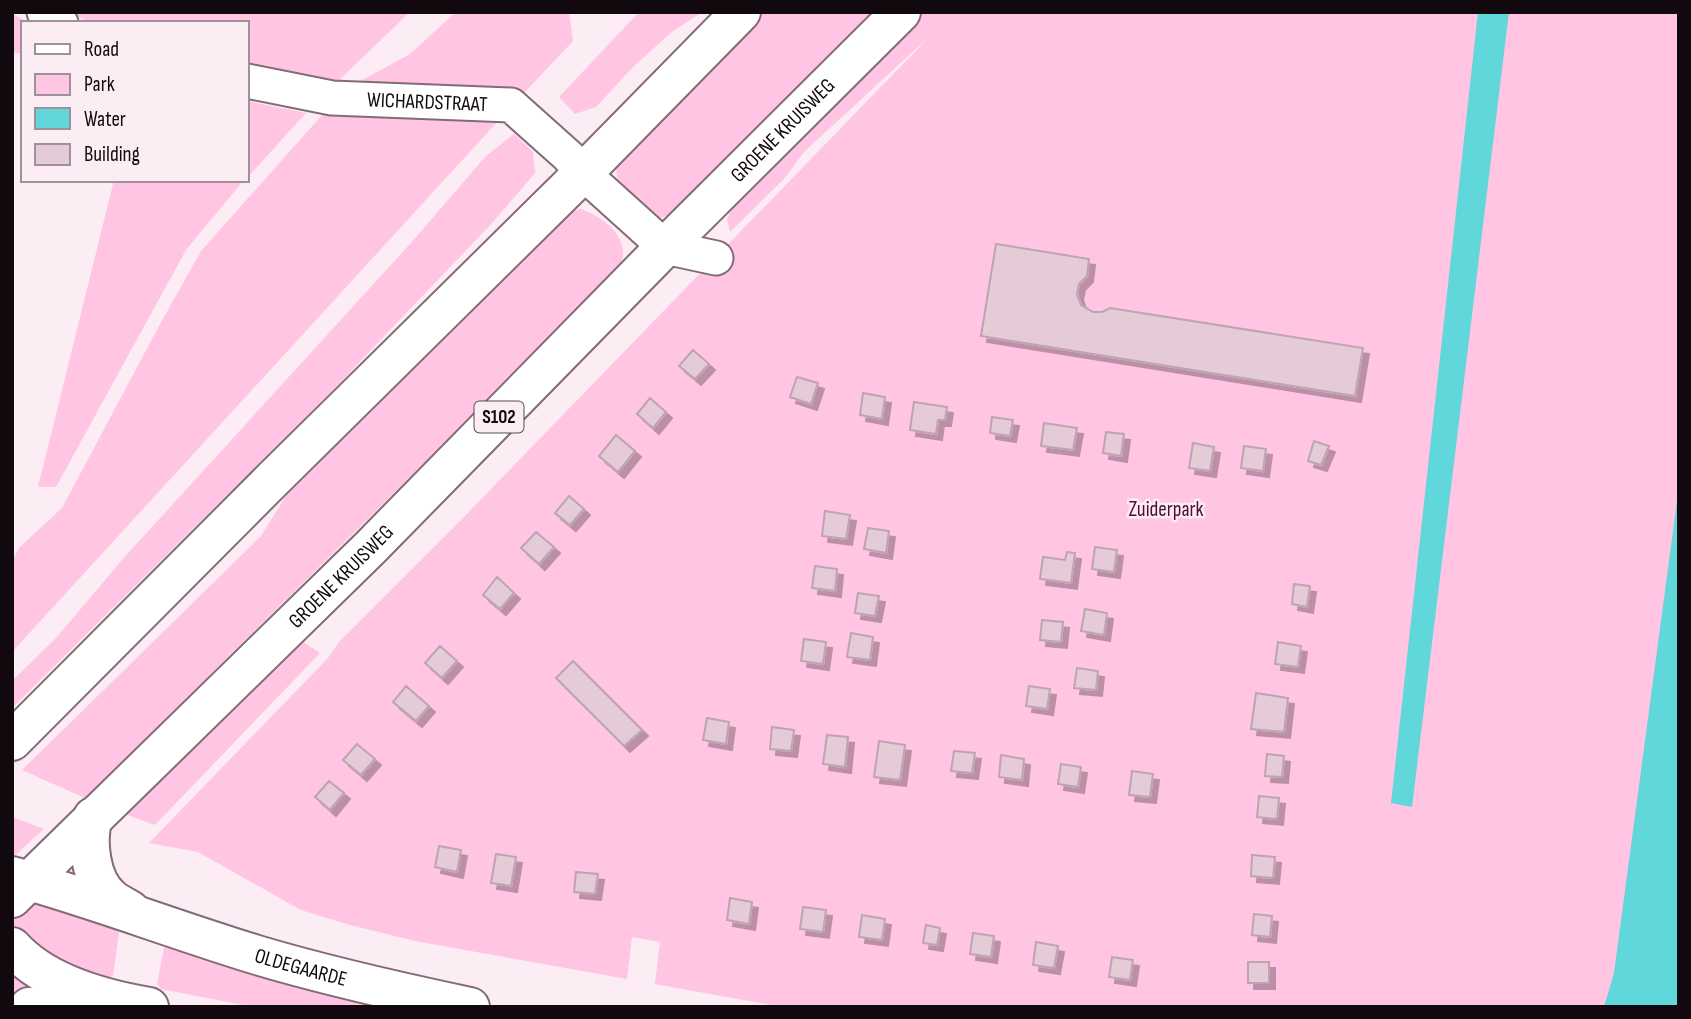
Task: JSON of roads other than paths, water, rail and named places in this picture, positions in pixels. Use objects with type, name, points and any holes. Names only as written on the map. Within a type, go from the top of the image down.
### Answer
[{"type":"main road","points":[[15,742],[282,470],[583,173],[741,12]]},
{"type":"main road","name":"GROENE KRUISWEG","points":[[18,885],[93,817],[371,547],[665,247],[901,12]]},
{"type":"main road","name":"OLDEGAARDE","points":[[93,817],[90,837],[97,879],[110,897],[135,913]]},
{"type":"main road","name":"OLDEGAARDE","points":[[18,885],[135,913],[257,954],[380,988],[470,1007]]},
{"type":"main road","points":[[12,947],[39,970],[133,1004]]},
{"type":"main road","points":[[29,1007],[133,1004]]},
{"type":"street","name":"WICHARDSTRAAT","points":[[248,81],[332,98],[511,105],[583,173]]},
{"type":"street","points":[[583,173],[665,247],[716,258]]},
{"type":"water","points":[[1478,12],[1509,12],[1412,807],[1391,803]]},
{"type":"water","points":[[1679,486],[1679,1007],[1604,1007],[1614,973]]},
{"type":"park label","name":"Zuiderpark","points":[[1166,509]]}]
